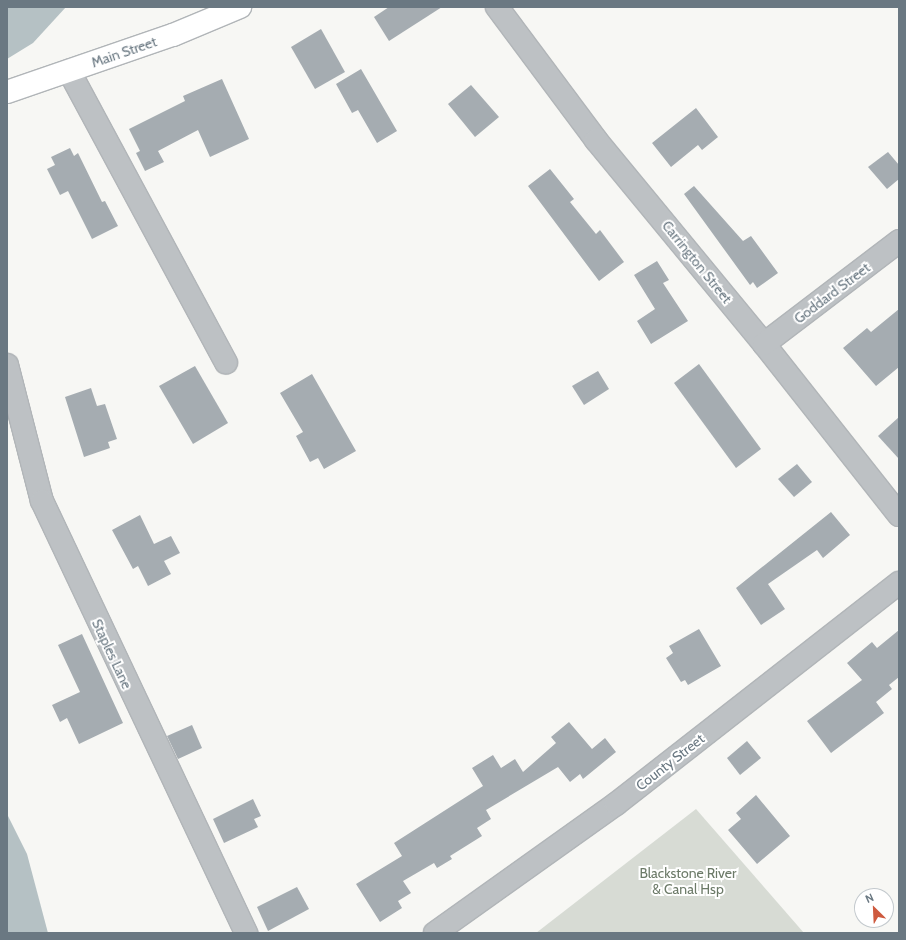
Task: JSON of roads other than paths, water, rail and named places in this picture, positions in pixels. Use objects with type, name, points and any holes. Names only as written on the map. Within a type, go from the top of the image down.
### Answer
[{"type":"main road","name":"Main Street","points":[[7,92],[173,35],[240,7]]},
{"type":"street","name":"Carrington Street","points":[[497,7],[596,140],[764,344],[899,515]]},
{"type":"street","points":[[69,71],[226,362]]},
{"type":"street","name":"Goddard Street","points":[[764,344],[899,241]]},
{"type":"street","name":"Staples Lane","points":[[7,365],[42,501],[246,933]]},
{"type":"street","name":"County Street","points":[[435,933],[616,804],[899,583]]},
{"type":"park label","name":"Blackstone River & Canal Hsp","points":[[688,882]]}]
